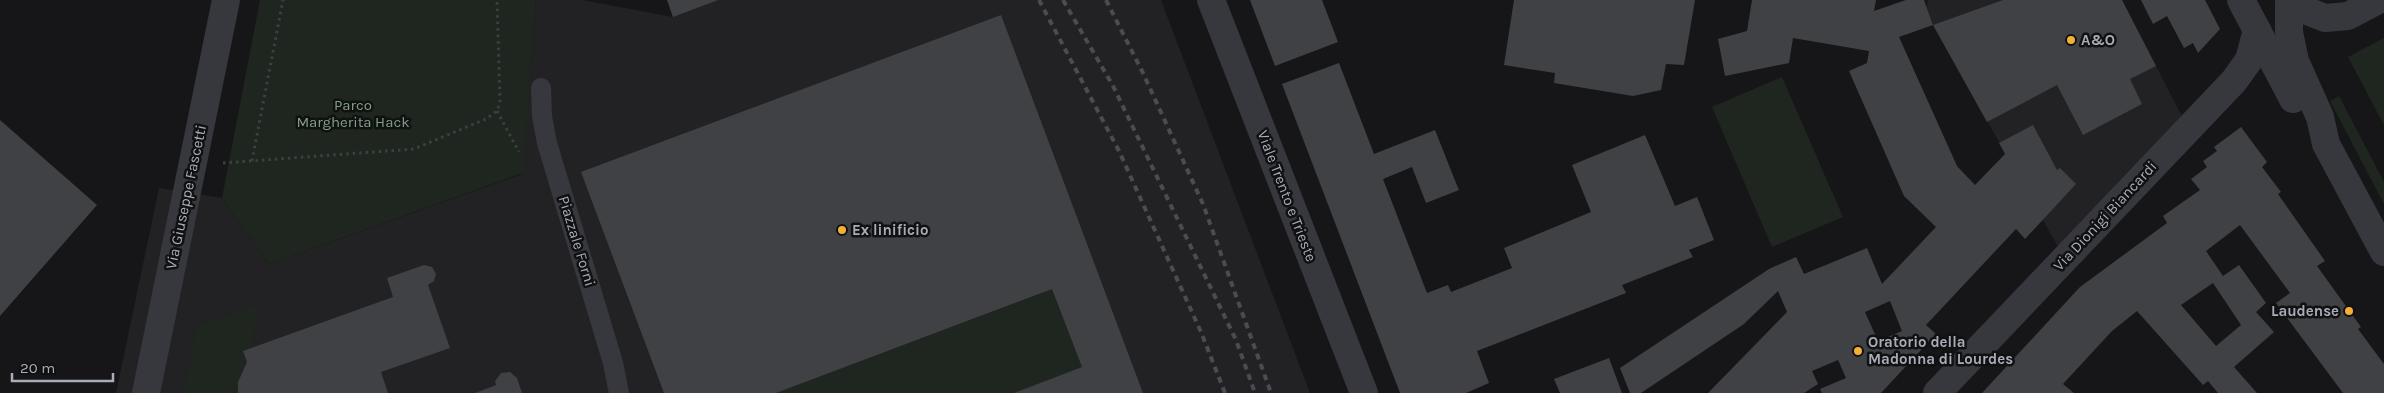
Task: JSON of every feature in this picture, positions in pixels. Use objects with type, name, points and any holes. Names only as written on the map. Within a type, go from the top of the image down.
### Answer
[{"type":"street","name":"Via Giuseppe Fascetti","points":[[146,393],[226,0]]},
{"type":"street","name":"Viale Trento e Trieste","points":[[1211,0],[1364,393]]},
{"type":"street","points":[[2242,0],[2257,10],[2269,11],[2280,9],[2291,2]]},
{"type":"street","points":[[2242,0],[2306,124],[2326,144]]},
{"type":"street","points":[[2291,2],[2326,18],[2348,16],[2378,0]]},
{"type":"street","points":[[2291,2],[2289,32],[2295,61],[2320,117],[2326,144],[2384,252]]},
{"type":"street","name":"Via Dionigi Biancardi","points":[[1937,393],[2234,81],[2249,60],[2257,30]]},
{"type":"lane","name":"Piazzale Forni","points":[[541,88],[542,116],[547,143],[614,363],[619,393]]},
{"type":"path","points":[[252,161],[283,0]]},
{"type":"path","points":[[220,163],[414,149],[486,119],[497,111],[500,102],[496,0]]},
{"type":"shaded area","points":[[536,0],[582,0],[673,17],[667,0],[1161,0],[1310,393],[116,393],[159,188],[222,198],[269,264],[522,174]]},
{"type":"shaded area","points":[[1928,0],[2122,0],[2188,128],[2065,259],[1933,25],[1927,7]]},
{"type":"green space","name":"Parco Margherita Hack","points":[[260,0],[536,0],[523,173],[269,264],[222,198]]},
{"type":"green space","points":[[2384,38],[2384,125],[2348,57]]},
{"type":"green space","points":[[1782,77],[1843,217],[1772,247],[1712,107]]},
{"type":"green space","points":[[2339,96],[2384,182],[2384,204],[2330,101]]},
{"type":"green space","points":[[1052,289],[1082,367],[1014,393],[776,393]]},
{"type":"green space","points":[[260,304],[250,348],[243,351],[247,362],[238,382],[238,393],[184,393],[196,327]]},
{"type":"building","points":[[667,0],[718,0],[673,17]]},
{"type":"building","points":[[1250,0],[1322,0],[1338,42],[1275,66]]},
{"type":"building","points":[[1514,0],[1695,0],[1684,65],[1666,64],[1661,90],[1633,96],[1554,83],[1555,73],[1504,65]]},
{"type":"building","points":[[1752,0],[1876,0],[1874,11],[1906,0],[1924,0],[1933,25],[1899,37],[1957,166],[1975,185],[2005,154],[1999,143],[2033,125],[2057,170],[2060,168],[2076,184],[2025,239],[2016,229],[1926,325],[1936,334],[1881,393],[1822,393],[1820,389],[1846,378],[1838,360],[1812,371],[1818,384],[1804,393],[1708,393],[1787,312],[1778,291],[1744,324],[1641,393],[1630,393],[1620,368],[1769,269],[1796,257],[1804,274],[1867,248],[1882,284],[1936,227],[1904,196],[1849,71],[1867,63],[1869,51],[1793,38],[1789,63],[1725,76],[1718,39],[1747,31]],"holes":[[[1890,301],[1902,331],[1878,341],[1865,312]]]},
{"type":"building","points":[[2003,0],[2122,0],[2156,66],[2130,79],[2142,104],[2083,135],[2057,85],[1987,122],[1933,25]]},
{"type":"building","points":[[2141,0],[2205,0],[2220,29],[2198,53],[2193,43],[2184,48],[2167,16],[2153,24]]},
{"type":"building","name":"Ex linificio","points":[[1001,15],[1143,393],[1014,393],[1082,367],[1052,289],[776,393],[664,393],[581,172]]},
{"type":"building","points":[[1339,63],[1374,154],[1435,130],[1459,190],[1426,203],[1412,167],[1383,179],[1427,293],[1448,285],[1451,292],[1512,268],[1504,248],[1591,212],[1572,165],[1645,135],[1675,206],[1697,197],[1714,240],[1689,250],[1693,257],[1622,285],[1626,293],[1477,351],[1489,383],[1466,393],[1400,393],[1282,84]]},
{"type":"building","points":[[0,120],[97,205],[0,316]]},
{"type":"building","points":[[2241,127],[2267,162],[2262,167],[2281,192],[2278,194],[2325,261],[2317,266],[2361,327],[2358,329],[2384,364],[2384,393],[2343,393],[2276,303],[2290,293],[2240,225],[2206,251],[2223,276],[2239,265],[2266,303],[2256,312],[2274,332],[2234,367],[2257,393],[2218,393],[2208,381],[2203,385],[2137,311],[2112,331],[2063,384],[2074,393],[1982,393],[2080,287],[2167,223],[2163,216],[2200,190],[2191,179],[2207,167],[2203,161],[2217,151],[2214,147]],"holes":[[[2213,283],[2241,325],[2216,346],[2181,305]]]},
{"type":"building","points":[[424,265],[432,267],[436,274],[434,281],[428,285],[450,348],[381,372],[388,393],[238,393],[238,382],[247,362],[243,351],[393,297],[387,278]]},
{"type":"building","points":[[1609,358],[1622,393],[1560,393],[1554,379]]},
{"type":"building","points":[[510,372],[517,378],[522,393],[475,393],[496,385],[495,381],[501,373]]},
{"type":"railway","points":[[1039,0],[1119,151],[1201,332],[1225,393]]},
{"type":"railway","points":[[1063,0],[1113,86],[1236,340],[1255,393]]},
{"type":"railway","points":[[1106,0],[1143,73],[1203,204],[1271,393]]},
{"type":"place","name":"A&O","points":[[2071,40]]},
{"type":"place","name":"Ex linificio","points":[[842,230]]},
{"type":"place","name":"Laudense","points":[[2349,311]]},
{"type":"place","name":"Oratorio della Madonna di Lourdes","points":[[1858,351]]}]
